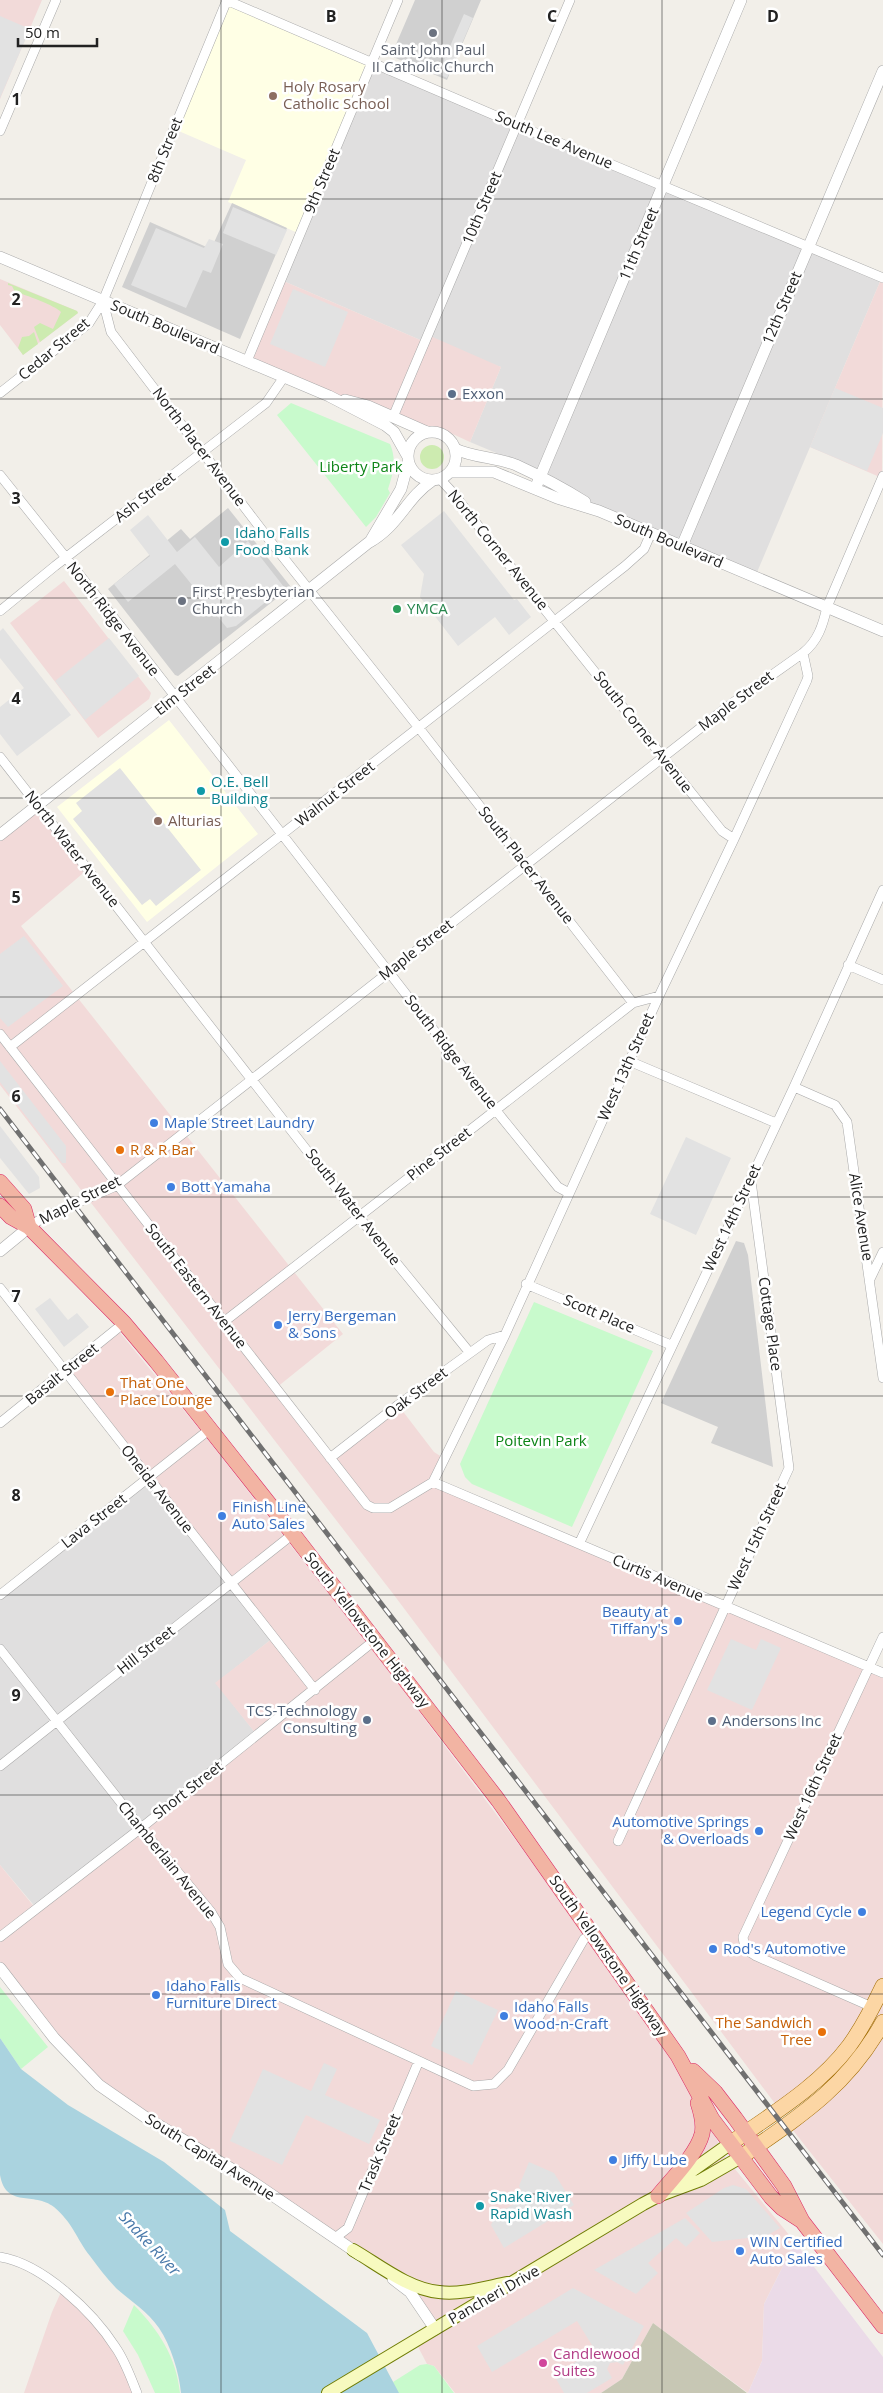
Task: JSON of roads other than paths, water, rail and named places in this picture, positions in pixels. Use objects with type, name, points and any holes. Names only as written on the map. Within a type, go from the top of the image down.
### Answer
[{"type":"highway","points":[[0,1182],[24,1208],[25,1230]]},
{"type":"highway","points":[[0,1206],[25,1230]]},
{"type":"highway","name":"South Yellowstone Highway","points":[[25,1230],[124,1323],[293,1534],[498,1800],[592,1933],[647,2015],[678,2056],[715,2092],[746,2132],[784,2186],[802,2221],[883,2326]]},
{"type":"highway","points":[[658,2196],[696,2147],[702,2134],[699,2106],[678,2056]]},
{"type":"highway","name":"South Yellowstone Highway","points":[[678,2056],[704,2106],[741,2157],[776,2202],[802,2221]]},
{"type":"main road","points":[[852,2068],[856,2051],[872,2024],[872,2007],[883,1986]]},
{"type":"main road","name":"Pancheri Drive","points":[[328,2393],[658,2196],[693,2168],[746,2132],[818,2078],[848,2047],[872,2007]]},
{"type":"main road","points":[[741,2157],[822,2100],[852,2068],[883,2022]]},
{"type":"main road","name":"Pancheri Drive","points":[[658,2196],[701,2180],[741,2157]]},
{"type":"main road","points":[[353,2250],[416,2286],[431,2291],[454,2292],[516,2282]]},
{"type":"street","points":[[0,131],[56,0]]},
{"type":"street","name":"South Lee Avenue","points":[[227,0],[517,125],[883,278]]},
{"type":"street","name":"8th Street","points":[[103,301],[227,0]]},
{"type":"street","name":"9th Street","points":[[247,361],[398,0]]},
{"type":"street","name":"10th Street","points":[[393,417],[570,0]]},
{"type":"street","name":"11th Street","points":[[535,488],[741,0]]},
{"type":"street","name":"12th Street","points":[[682,546],[883,71]]},
{"type":"street","name":"South Boulevard","points":[[0,257],[329,396],[385,425],[394,432],[408,459]]},
{"type":"street","name":"Cedar Street","points":[[0,393],[89,322],[103,301]]},
{"type":"street","name":"North Placer Avenue","points":[[103,301],[111,332],[203,453],[419,728]]},
{"type":"street","name":"Ash Street","points":[[0,612],[55,566],[66,560],[266,404],[284,377]]},
{"type":"street","name":"South Boulevard","points":[[329,396],[368,406],[427,432]]},
{"type":"street","points":[[427,432],[443,434],[449,438],[455,449],[456,460],[450,472],[437,480],[418,476],[408,459],[414,440],[427,432]]},
{"type":"street","points":[[455,449],[475,457],[515,465],[561,487],[599,511]]},
{"type":"street","name":"Elm Street","points":[[368,544],[395,501],[408,459]]},
{"type":"street","name":"South Boulevard","points":[[450,472],[494,472],[599,511],[883,631]]},
{"type":"street","name":"North Ridge Avenue","points":[[0,475],[281,835]]},
{"type":"street","points":[[803,653],[816,639],[822,626],[827,607],[883,476]]},
{"type":"street","name":"Elm Street","points":[[0,835],[368,544],[383,535],[396,522],[413,497],[437,480]]},
{"type":"street","name":"North Corner Avenue","points":[[437,480],[454,494],[555,621]]},
{"type":"street","name":"Walnut Street","points":[[10,1047],[555,621],[644,549],[651,533]]},
{"type":"street","name":"South Corner Avenue","points":[[555,621],[723,833],[734,839]]},
{"type":"street","name":"Maple Street","points":[[25,1230],[52,1213],[116,1186],[731,704],[803,653]]},
{"type":"street","name":"West 13th Street","points":[[433,1482],[505,1335],[526,1284],[658,996],[734,839],[807,680],[808,676],[803,653]]},
{"type":"street","name":"South Placer Avenue","points":[[419,728],[633,1003]]},
{"type":"street","name":"North Water Avenue","points":[[0,757],[144,942]]},
{"type":"street","name":"South Ridge Avenue","points":[[281,835],[558,1187],[569,1193]]},
{"type":"street","name":"West 14th Street","points":[[579,1544],[671,1345],[751,1180],[883,890]]},
{"type":"street","name":"South Water Avenue","points":[[144,942],[253,1078],[358,1216],[470,1353]]},
{"type":"street","points":[[848,965],[883,980]]},
{"type":"street","name":"Pine Street","points":[[225,1321],[633,1003],[658,996]]},
{"type":"street","name":"South Eastern Avenue","points":[[0,1034],[116,1186],[225,1321],[367,1505],[373,1508],[390,1508],[433,1482]]},
{"type":"street","points":[[629,1061],[776,1123]]},
{"type":"street","name":"Alice Avenue","points":[[794,1087],[835,1105],[846,1122],[883,1378]]},
{"type":"street","name":"Cottage Place","points":[[751,1180],[789,1468]]},
{"type":"street","points":[[0,1251],[25,1230]]},
{"type":"street","points":[[870,1279],[883,1252]]},
{"type":"street","name":"Scott Place","points":[[526,1284],[671,1345]]},
{"type":"street","name":"Oneida Avenue","points":[[0,1288],[230,1584],[315,1690]]},
{"type":"street","name":"Basalt Street","points":[[0,1423],[66,1372],[124,1323]]},
{"type":"street","name":"Oak Street","points":[[330,1458],[488,1340],[505,1335]]},
{"type":"street","name":"Lava Street","points":[[0,1594],[210,1429]]},
{"type":"street","name":"West 15th Street","points":[[618,1841],[724,1606],[789,1468]]},
{"type":"street","name":"Curtis Avenue","points":[[433,1482],[883,1673]]},
{"type":"street","name":"Hill Street","points":[[0,1766],[293,1534]]},
{"type":"street","name":"West 16th Street","points":[[872,2007],[756,1956],[745,1949],[743,1937],[883,1637]]},
{"type":"street","name":"Short Street","points":[[0,1937],[141,1828],[375,1640]]},
{"type":"street","name":"Chamberlain Avenue","points":[[0,1649],[141,1828],[210,1912],[220,1927],[228,1964],[240,1978],[418,2063],[473,2086],[494,2084],[508,2070],[584,1939],[592,1933]]},
{"type":"street","name":"South Capital Avenue","points":[[0,1968],[54,2038],[99,2085],[145,2117],[250,2180],[353,2250],[410,2292],[435,2329]]},
{"type":"street","name":"Trask Street","points":[[336,2238],[348,2228],[418,2063]]},
{"type":"street","points":[[0,2257],[10,2258],[37,2270],[68,2295],[101,2328],[116,2348],[137,2393]]},
{"type":"water","name":"Snake River","points":[[0,2038],[21,2069],[68,2105],[164,2162],[225,2210],[230,2231],[367,2333],[399,2393],[181,2393],[171,2351],[155,2322],[117,2289],[99,2269],[66,2219],[54,2207],[46,2202],[14,2196],[3,2185],[0,2175]]},
{"type":"railway","points":[[0,1109],[883,2255]]},
{"type":"place","name":"Saint John Paul II Catholic Church","points":[[433,33]]},
{"type":"place","name":"Holy Rosary Catholic School","points":[[273,96]]},
{"type":"place","name":"Exxon","points":[[452,394]]},
{"type":"place","name":"Idaho Falls Food Bank","points":[[225,542]]},
{"type":"place","name":"First Presbyterian Church","points":[[182,601]]},
{"type":"place","name":"YMCA","points":[[397,609]]},
{"type":"place","name":"O.E. Bell Building","points":[[201,791]]},
{"type":"place","name":"Alturias","points":[[158,821]]},
{"type":"place","name":"Maple Street Laundry","points":[[154,1123]]},
{"type":"place","name":"R & R Bar","points":[[120,1150]]},
{"type":"place","name":"Bott Yamaha","points":[[171,1187]]},
{"type":"place","name":"Jerry Bergeman & Sons","points":[[278,1325]]},
{"type":"place","name":"That One Place Lounge","points":[[110,1392]]},
{"type":"place","name":"Finish Line Auto Sales","points":[[222,1516]]},
{"type":"place","name":"Beauty at Tiffany's","points":[[678,1621]]},
{"type":"place","name":"TCS-Technology Consulting","points":[[367,1720]]},
{"type":"place","name":"Andersons Inc","points":[[712,1721]]},
{"type":"place","name":"Automotive Springs & Overloads","points":[[759,1831]]},
{"type":"place","name":"Legend Cycle","points":[[862,1912]]},
{"type":"place","name":"Rod's Automotive","points":[[713,1949]]},
{"type":"place","name":"Idaho Falls Furniture Direct","points":[[156,1995]]},
{"type":"place","name":"Idaho Falls Wood-n-Craft","points":[[504,2016]]},
{"type":"place","name":"The Sandwich Tree","points":[[822,2032]]},
{"type":"place","name":"Jiffy Lube","points":[[613,2160]]},
{"type":"place","name":"Snake River Rapid Wash","points":[[480,2206]]},
{"type":"place","name":"WIN Certified Auto Sales","points":[[740,2251]]},
{"type":"place","name":"Candlewood Suites","points":[[543,2363]]},
{"type":"park label","name":"Liberty Park","points":[[361,467]]},
{"type":"park label","name":"Poitevin Park","points":[[541,1441]]}]
